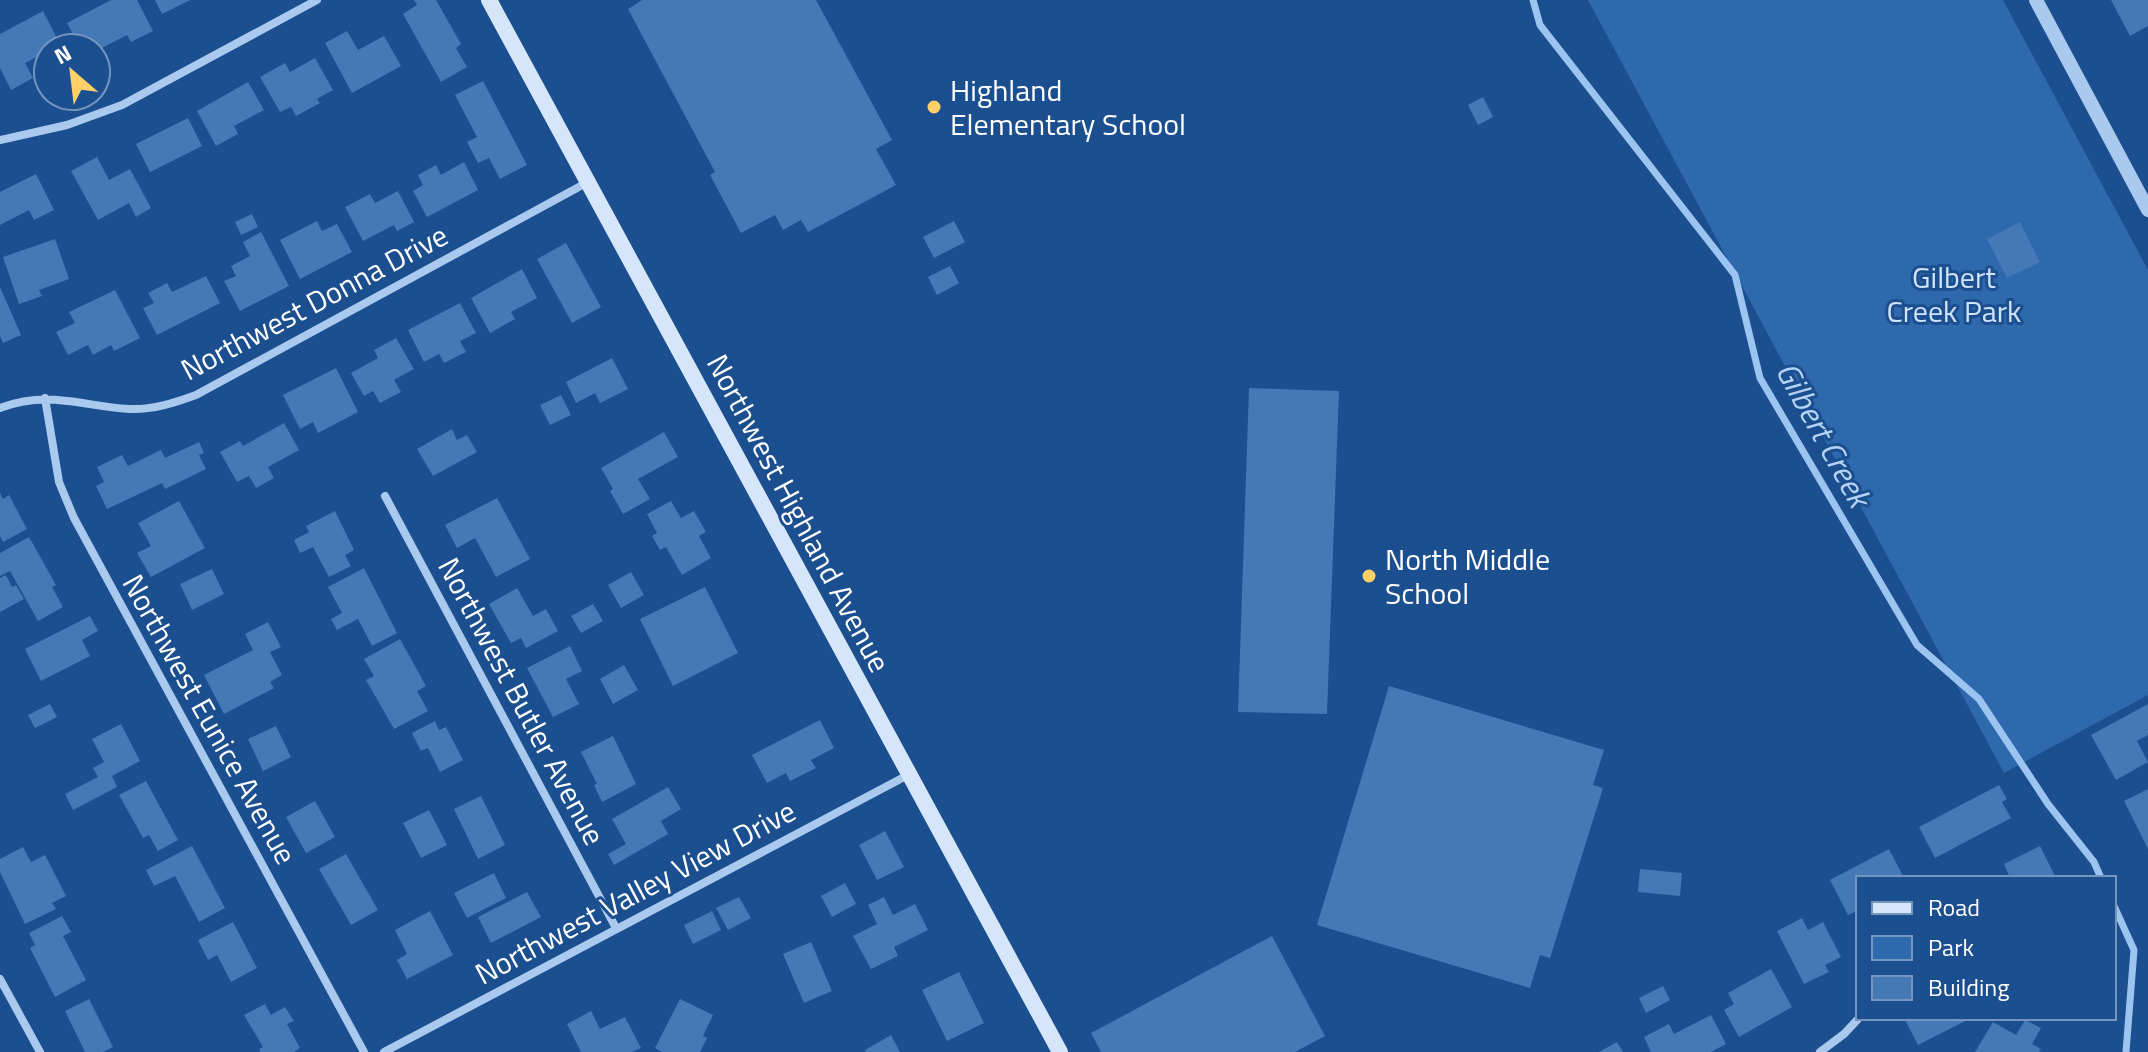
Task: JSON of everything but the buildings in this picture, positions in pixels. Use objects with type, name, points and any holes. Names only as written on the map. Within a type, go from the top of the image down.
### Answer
[{"type":"main road","name":"Northwest Highland Avenue","points":[[489,0],[1060,1052]]},
{"type":"street","points":[[0,140],[67,125],[122,105],[317,0]]},
{"type":"street","points":[[2036,0],[2148,210]]},
{"type":"street","name":"Northwest Donna Drive","points":[[0,408],[45,398],[132,409],[167,406],[196,395],[589,182]]},
{"type":"street","name":"Northwest Eunice Avenue","points":[[45,398],[59,482],[74,518],[364,1052]]},
{"type":"street","name":"Northwest Butler Avenue","points":[[385,496],[616,928]]},
{"type":"street","name":"Northwest Valley View Drive","points":[[384,1052],[908,775]]},
{"type":"street","points":[[0,979],[40,1052]]},
{"type":"street","points":[[1820,1052],[1857,1020]]},
{"type":"green space","name":"Gilbert Creek Park","points":[[1588,0],[2003,0],[2148,270],[2148,695],[2004,773]]},
{"type":"waterway","name":"Gilbert Creek","points":[[1533,0],[1540,25],[1735,275],[1760,378],[1917,645],[1979,699],[2048,804],[2094,862],[2100,876]]},
{"type":"waterway","name":"Gilbert Creek","points":[[2116,910],[2134,950],[2126,1052]]},
{"type":"place","name":"Highland Elementary School","points":[[934,107]]},
{"type":"place","name":"North Middle School","points":[[1369,576]]}]
